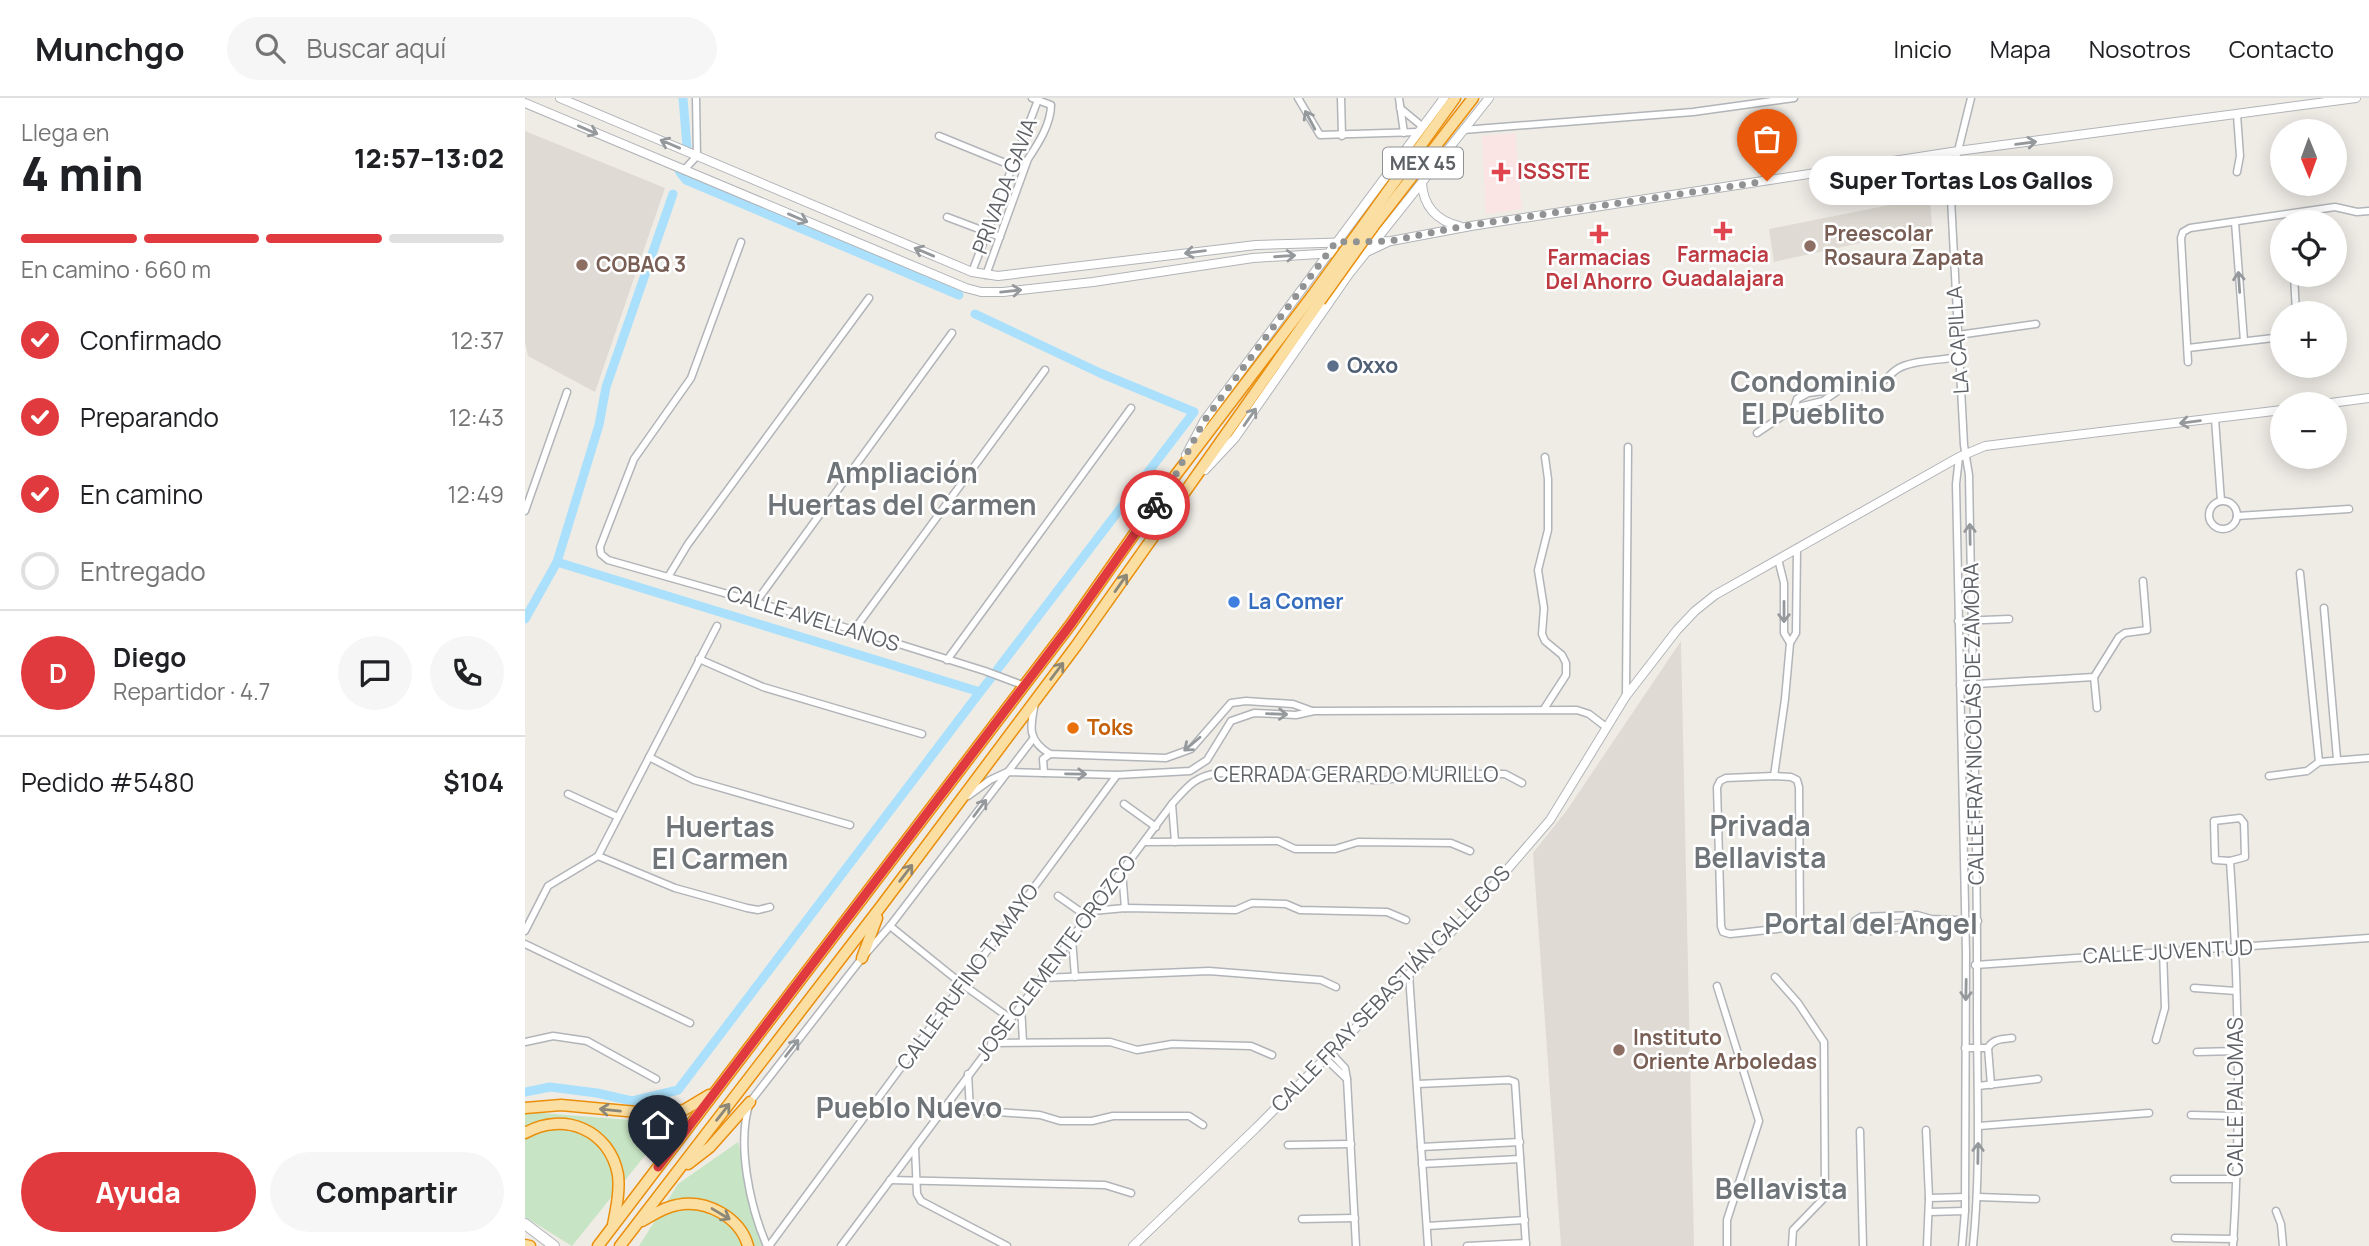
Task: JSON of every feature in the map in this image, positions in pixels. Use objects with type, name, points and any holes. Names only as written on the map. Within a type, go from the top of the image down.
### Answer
[{"type":"highway","name":"MEX 45","points":[[598,1246],[1025,686],[1175,476],[1312,296],[1455,98]]},
{"type":"highway","name":"MEX 45","points":[[620,1246],[960,802],[1189,487],[1373,227],[1473,98]]},
{"type":"highway","points":[[862,958],[882,905]]},
{"type":"highway","points":[[525,1108],[561,1105],[659,1114],[684,1110],[719,1087]]},
{"type":"highway","points":[[675,1174],[711,1147],[750,1102]]},
{"type":"highway","points":[[525,1133],[541,1125],[558,1123],[583,1128],[598,1138],[609,1152],[618,1174],[619,1189],[613,1227]]},
{"type":"highway","points":[[636,1224],[669,1207],[699,1205],[730,1219],[742,1233],[748,1246]]},
{"type":"highway","points":[[525,1245],[532,1246]]},
{"type":"main road","points":[[525,1224],[554,1246]]},
{"type":"main road","points":[[525,1240],[532,1246]]},
{"type":"street","points":[[561,98],[972,272],[986,275],[1018,275],[1256,245],[1391,241],[1465,226],[1958,151],[2356,98]]},
{"type":"street","points":[[684,170],[697,156],[696,98]]},
{"type":"street","points":[[1298,98],[1320,135],[1403,133],[1421,129]]},
{"type":"street","points":[[1341,98],[1342,135]]},
{"type":"street","points":[[1399,98],[1403,133]]},
{"type":"street","points":[[1175,476],[1204,421],[1444,98]]},
{"type":"street","points":[[1189,487],[1235,438],[1349,274],[1489,98]]},
{"type":"street","points":[[1463,130],[1693,112],[1794,98]]},
{"type":"street","name":"LA CAPILLA","points":[[1963,452],[1951,199],[1958,151],[1971,98]]},
{"type":"street","name":"PRIVADA GAVIA","points":[[972,272],[1013,167],[1035,99],[1051,105],[1051,112],[1023,171],[986,275]]},
{"type":"street","points":[[529,102],[684,170],[981,292],[1093,282],[1253,258],[1369,251],[1391,241]]},
{"type":"street","points":[[1400,108],[1421,129]]},
{"type":"street","points":[[2237,115],[2240,156],[2237,172]]},
{"type":"street","points":[[939,136],[1023,171]]},
{"type":"street","points":[[1422,183],[1424,196],[1433,213],[1450,224],[1465,226]]},
{"type":"street","points":[[2188,362],[2181,238],[2183,232],[2190,228],[2335,207],[2357,212],[2369,211]]},
{"type":"street","points":[[947,217],[1000,237]]},
{"type":"street","points":[[2235,222],[2244,341]]},
{"type":"street","name":"CALLE AVELLANOS","points":[[741,242],[691,378],[634,459],[600,547],[601,554],[608,559],[854,631],[1025,686]]},
{"type":"street","points":[[1253,258],[1257,251],[1256,245]]},
{"type":"street","points":[[1318,268],[1331,276],[1349,274]]},
{"type":"street","points":[[1304,286],[1327,287],[1332,299]]},
{"type":"street","points":[[668,577],[688,544],[869,298]]},
{"type":"street","points":[[1958,335],[2036,324]]},
{"type":"street","points":[[756,602],[952,333]]},
{"type":"street","points":[[2188,348],[2270,338]]},
{"type":"street","points":[[1794,408],[1797,399],[1808,393],[1878,384],[1888,380],[1897,369],[1909,365],[1960,358]]},
{"type":"street","points":[[854,631],[1045,370]]},
{"type":"street","points":[[1757,433],[1794,408],[1823,401],[1840,389]]},
{"type":"street","points":[[525,511],[567,392]]},
{"type":"street","points":[[2347,401],[2369,398]]},
{"type":"street","points":[[947,660],[1131,408]]},
{"type":"street","name":"CALLE FRAY SEBASTIÁN GALLEGOS","points":[[1133,1246],[1256,1128],[1467,916],[1549,820],[1626,695],[1677,630],[1715,595],[1963,452],[1986,446],[2270,411]]},
{"type":"street","points":[[2215,418],[2221,501]]},
{"type":"street","points":[[1626,695],[1628,447]]},
{"type":"street","name":"CALLE FRAY NICOLÁS DE ZAMORA","points":[[1963,452],[1969,475],[1977,921],[1979,1126],[1978,1197],[1973,1246]]},
{"type":"street","name":"CALLE FRAY NICOLÁS DE ZAMORA","points":[[1962,1246],[1965,1211],[1966,921],[1956,484],[1963,452]]},
{"type":"street","points":[[1544,709],[1566,676],[1566,663],[1562,655],[1542,634],[1544,608],[1538,570],[1548,530],[1545,457]]},
{"type":"street","points":[[2221,501],[2234,506],[2237,516],[2231,527],[2220,528],[2211,522],[2210,511],[2221,501]]},
{"type":"street","points":[[2237,516],[2349,509]]},
{"type":"street","points":[[1774,776],[1790,643],[1796,633],[1797,548]]},
{"type":"street","points":[[1778,559],[1784,583],[1784,633],[1790,643]]},
{"type":"street","points":[[2300,573],[2319,762]]},
{"type":"street","points":[[2097,708],[2094,677],[2119,637],[2125,633],[2147,630],[2143,581]]},
{"type":"street","points":[[2324,608],[2337,759]]},
{"type":"street","points":[[1958,621],[2009,619]]},
{"type":"street","points":[[525,931],[548,886],[598,856],[717,626]]},
{"type":"street","points":[[699,659],[763,687],[922,734]]},
{"type":"street","points":[[1960,685],[2094,677]]},
{"type":"street","points":[[1036,699],[1031,722],[1033,739],[1040,748],[1050,754],[1166,758],[1191,749],[1231,703],[1246,701],[1293,704],[1314,711]]},
{"type":"street","points":[[960,802],[990,780],[1007,772],[1117,775],[1190,771],[1207,760],[1231,721],[1254,713],[1296,715],[1314,711],[1577,710],[1589,714],[1606,727]]},
{"type":"street","points":[[768,1246],[754,1208],[748,1177],[745,1124],[750,1102],[890,926],[1033,739]]},
{"type":"street","points":[[1044,773],[1043,759],[1050,754]]},
{"type":"street","points":[[649,757],[695,780],[850,825]]},
{"type":"street","points":[[2269,776],[2307,771],[2319,762],[2369,758]]},
{"type":"street","name":"CERRADA GERARDO MURILLO","points":[[1190,783],[1202,775],[1218,773],[1345,774],[1361,780],[1396,779],[1408,774],[1506,775],[1522,783]]},
{"type":"street","name":"CALLE RUFINO TAMAYO","points":[[768,1246],[777,1242],[962,984],[1117,775]]},
{"type":"street","points":[[1774,776],[1791,777],[1797,780],[1799,787],[1800,925],[1730,934],[1723,932],[1717,787],[1720,781],[1726,778],[1774,776]]},
{"type":"street","name":"JOSE CLEMENTE OROZCO","points":[[841,1246],[991,1043],[1190,783]]},
{"type":"street","points":[[568,794],[618,817]]},
{"type":"street","points":[[1124,804],[1156,827]]},
{"type":"street","points":[[1172,804],[1175,842]]},
{"type":"street","points":[[2241,818],[2245,823],[2245,858],[2230,861],[2215,860],[2213,824],[2218,819],[2241,818]]},
{"type":"street","points":[[1144,842],[1278,841],[1295,849],[1335,849],[1358,842],[1451,843],[1470,851]]},
{"type":"street","points":[[598,856],[675,888],[747,908],[758,910],[770,907]]},
{"type":"street","name":"CALLE PALOMAS","points":[[2230,861],[2236,949],[2234,1242]]},
{"type":"street","points":[[1122,871],[1125,908]]},
{"type":"street","points":[[1058,895],[1090,914],[1125,908],[1236,910],[1252,903],[1286,904],[1300,910],[1387,912],[1406,920]]},
{"type":"street","points":[[1931,919],[1917,925],[1863,932],[1854,926],[1861,917],[1917,915],[1931,919],[1977,921]]},
{"type":"street","points":[[890,926],[962,984],[1011,1019]]},
{"type":"street","points":[[1072,939],[1075,977]]},
{"type":"street","name":"CALLE JUVENTUD","points":[[1966,965],[2369,939]]},
{"type":"street","points":[[525,944],[690,1023]]},
{"type":"street","points":[[2156,1040],[2165,1009],[2163,951]]},
{"type":"street","points":[[1042,978],[1209,971],[1321,980],[1336,987]]},
{"type":"street","points":[[1409,975],[1428,1246]]},
{"type":"street","points":[[1775,976],[1798,1003],[1824,1044],[1825,1197],[1793,1230],[1792,1246]]},
{"type":"street","points":[[1717,986],[1759,1121],[1727,1220],[1727,1246]]},
{"type":"street","points":[[2194,988],[2236,990]]},
{"type":"street","points":[[1021,1006],[1023,1042]]},
{"type":"street","points":[[525,1042],[553,1036],[587,1041],[656,1079]]},
{"type":"street","points":[[1991,1085],[1988,1048],[1997,1040],[2012,1038]]},
{"type":"street","points":[[991,1043],[1110,1042],[1137,1050],[1171,1044],[1251,1046],[1272,1055]]},
{"type":"street","points":[[1965,1048],[1988,1048]]},
{"type":"street","points":[[2197,1052],[2237,1051]]},
{"type":"street","points":[[1328,1055],[1347,1079],[1356,1246]]},
{"type":"street","points":[[968,1074],[970,1110]]},
{"type":"street","points":[[1978,1086],[2038,1079]]},
{"type":"street","points":[[1417,1084],[1512,1081],[1517,1086],[1526,1244],[1467,1246]]},
{"type":"street","points":[[940,1112],[970,1110],[1040,1115],[1061,1121],[1092,1121],[1113,1116],[1189,1116],[1203,1125]]},
{"type":"street","points":[[1979,1126],[2149,1113]]},
{"type":"street","points":[[2191,1115],[2236,1116]]},
{"type":"street","points":[[1926,1130],[1929,1198],[1927,1246]]},
{"type":"street","points":[[1860,1131],[1863,1246]]},
{"type":"street","points":[[1421,1147],[1520,1142]]},
{"type":"street","points":[[1288,1145],[1351,1144]]},
{"type":"street","points":[[915,1148],[917,1194],[925,1204],[1007,1246]]},
{"type":"street","points":[[1422,1164],[1520,1159]]},
{"type":"street","points":[[2174,1180],[2235,1179]]},
{"type":"street","points":[[890,1180],[1105,1185],[1131,1194]]},
{"type":"street","points":[[1965,1180],[1978,1180]]},
{"type":"street","points":[[1929,1198],[1965,1197]]},
{"type":"street","points":[[1978,1197],[2036,1199]]},
{"type":"street","points":[[1929,1212],[1965,1211]]},
{"type":"street","points":[[2276,1211],[2281,1224],[2283,1246]]},
{"type":"street","points":[[1302,1219],[1355,1218]]},
{"type":"street","points":[[1427,1226],[1525,1220]]},
{"type":"street","points":[[2175,1238],[2234,1242]]},
{"type":"shaded area","name":"COBAQ 3","points":[[525,131],[665,188],[595,392],[528,356],[525,342]]},
{"type":"shaded area","name":"ISSSTE","points":[[1515,133],[1522,209],[1486,214],[1482,136]]},
{"type":"shaded area","name":"Preescolar Rosaura Zapata","points":[[1930,197],[1932,227],[1774,262],[1769,229]]},
{"type":"shaded area","name":"Instituto Oriente Arboledas","points":[[1681,641],[1694,1246],[1561,1246],[1533,853],[1567,810]]},
{"type":"green space","points":[[525,1113],[672,1122],[572,1246],[525,1217]]},
{"type":"green space","points":[[738,1142],[762,1246],[639,1246],[678,1184]]},
{"type":"waterway","points":[[683,98],[687,147]]},
{"type":"waterway","points":[[679,171],[686,180],[959,295]]},
{"type":"waterway","points":[[525,619],[557,562],[599,425],[606,387],[673,194]]},
{"type":"waterway","points":[[975,314],[1100,373],[1194,412],[997,670]]},
{"type":"waterway","points":[[525,1092],[550,1087],[632,1101],[678,1090],[980,692],[557,562]]},
{"type":"waterway","points":[[980,692],[991,678]]},
{"type":"way so far","points":[[1155,505],[1175,476],[1204,421],[1336,242],[1391,241],[1465,226],[1767,181]]},
{"type":"place","name":"ISSSTE","points":[[1501,172]]},
{"type":"place","name":"Super Tortas Los Gallos","points":[[1767,181]]},
{"type":"place","name":"Farmacia Guadalajara","points":[[1723,231]]},
{"type":"place","name":"Farmacias Del Ahorro","points":[[1599,234]]},
{"type":"place","name":"Preescolar Rosaura Zapata","points":[[1810,246]]},
{"type":"place","name":"COBAQ 3","points":[[582,265]]},
{"type":"place","name":"Oxxo","points":[[1333,366]]},
{"type":"place","name":"La Comer","points":[[1234,602]]},
{"type":"place","name":"Toks","points":[[1073,728]]},
{"type":"place","name":"Instituto Oriente Arboledas","points":[[1619,1050]]},
{"type":"district","name":"Condominio El Pueblito","points":[[1813,398]]},
{"type":"district","name":"Ampliación Huertas del Carmen","points":[[902,489]]},
{"type":"district","name":"Privada Bellavista","points":[[1760,842]]},
{"type":"district","name":"Huertas El Carmen","points":[[720,843]]},
{"type":"district","name":"Portal del Angel","points":[[1871,924]]},
{"type":"district","name":"Pueblo Nuevo","points":[[909,1108]]},
{"type":"district","name":"Bellavista","points":[[1781,1189]]},
{"type":"route","points":[[658,1167],[1071,624],[1155,505]]}]
